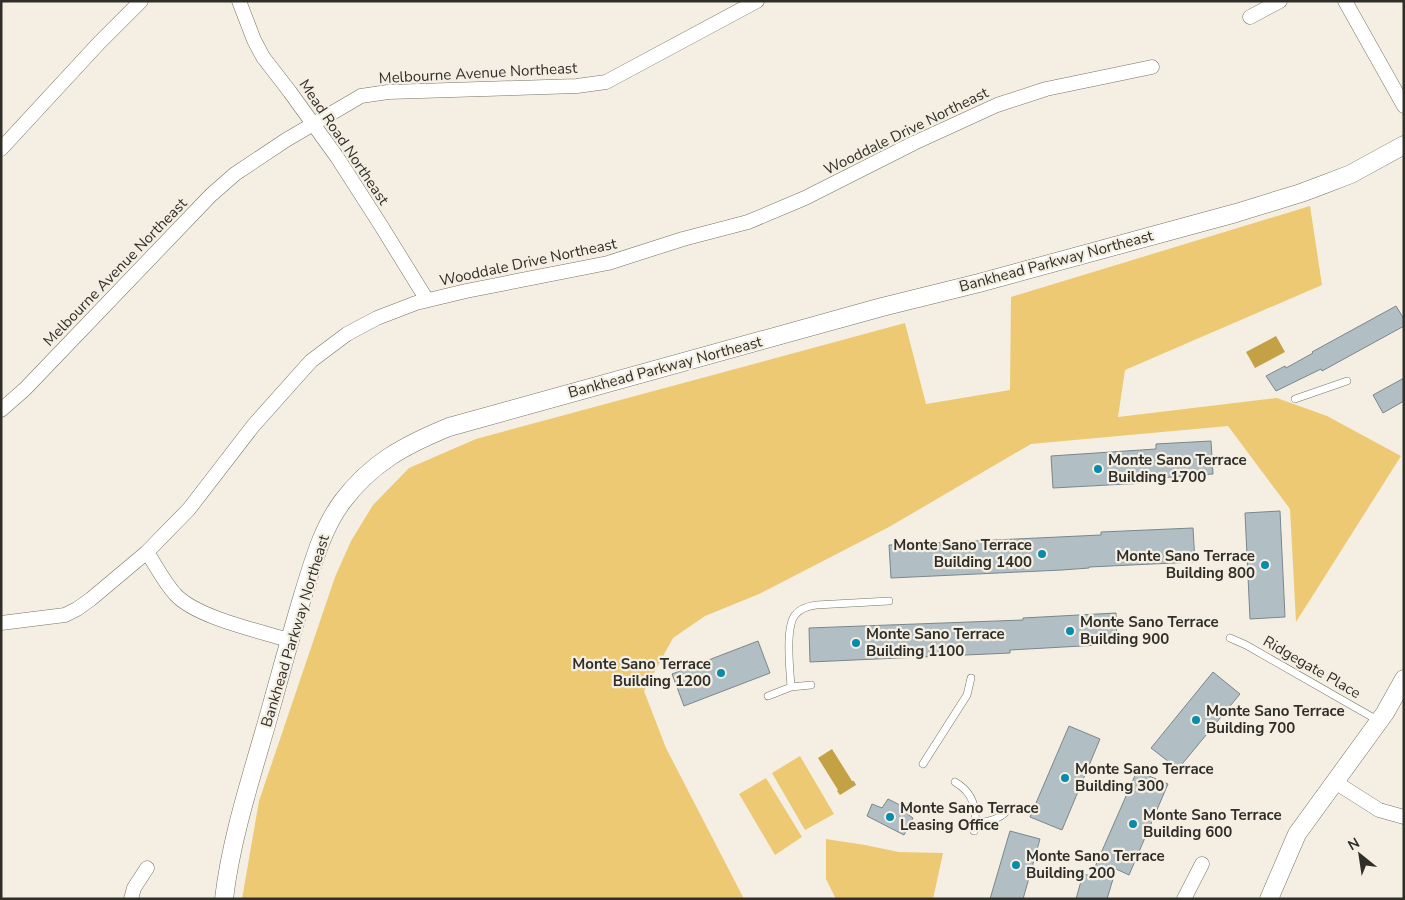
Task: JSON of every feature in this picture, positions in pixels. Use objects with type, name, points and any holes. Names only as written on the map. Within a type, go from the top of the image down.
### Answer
[{"type":"street","points":[[1,149],[99,43],[141,1]]},
{"type":"street","name":"Mead Road Northeast","points":[[238,1],[254,40],[264,57],[313,124],[380,224],[427,300]]},
{"type":"street","name":"Melbourne Avenue Northeast","points":[[1,410],[25,390],[211,195],[235,174],[286,140],[361,96],[388,92],[577,86],[606,82],[757,1]]},
{"type":"street","points":[[1250,17],[1280,1]]},
{"type":"street","points":[[1345,1],[1404,106]]},
{"type":"street","name":"Wooddale Drive Northeast","points":[[1,623],[65,614],[77,609],[148,552],[189,509],[253,426],[311,360],[347,334],[377,318],[427,300],[608,263],[683,239],[748,222],[805,198],[914,143],[997,105],[1046,89],[1152,67]]},
{"type":"street","name":"Bankhead Parkway Northeast","points":[[224,899],[235,838],[289,640],[317,550],[328,524],[359,481],[395,453],[418,439],[449,427],[1246,210],[1334,181],[1351,174],[1404,145]]},
{"type":"street","points":[[148,552],[175,595],[187,605],[225,622],[289,640]]},
{"type":"street","points":[[1269,899],[1297,834],[1379,722],[1404,679]]},
{"type":"street","points":[[1335,782],[1379,810],[1404,817]]},
{"type":"street","points":[[1184,899],[1202,864]]},
{"type":"street","points":[[132,899],[134,888],[147,868]]},
{"type":"lane","points":[[1295,399],[1347,382]]},
{"type":"lane","points":[[791,687],[790,628],[795,615],[805,607],[816,605],[889,601]]},
{"type":"lane","name":"Ridgegate Place","points":[[1230,638],[1246,645],[1379,722]]},
{"type":"lane","points":[[924,764],[967,695],[972,678]]},
{"type":"lane","points":[[768,696],[791,687],[811,685]]},
{"type":"lane","points":[[955,782],[968,792],[973,801],[976,812],[975,827],[1005,814],[1009,808]]},
{"type":"shaded area","points":[[1310,206],[1322,285],[1125,370],[1118,417],[1277,398],[1327,416],[1401,456],[1296,622],[1290,509],[1228,426],[1031,444],[889,527],[759,594],[705,616],[673,638],[644,691],[666,748],[744,899],[242,899],[259,801],[335,577],[351,541],[373,505],[409,468],[476,439],[905,323],[926,404],[1010,390],[1011,297]]},
{"type":"shaded area","points":[[1276,336],[1285,352],[1255,368],[1246,352]]},
{"type":"shaded area","points":[[832,749],[856,785],[840,795],[818,758]]},
{"type":"shaded area","points":[[800,756],[834,814],[805,830],[772,773]]},
{"type":"shaded area","points":[[766,778],[802,837],[775,855],[739,794]]},
{"type":"shaded area","points":[[826,839],[899,852],[943,853],[933,899],[836,899],[826,879]]},
{"type":"building","points":[[1396,306],[1404,319],[1404,326],[1322,371],[1321,369],[1276,391],[1266,376],[1285,366],[1286,368]]},
{"type":"building","points":[[1404,378],[1404,401],[1383,413],[1373,395]]},
{"type":"building","points":[[1211,441],[1213,474],[1144,479],[1145,483],[1053,488],[1051,456],[1156,449],[1156,444]]},
{"type":"building","name":"Monte Sano Terrace Building 800","points":[[1280,511],[1285,617],[1250,619],[1245,513]]},
{"type":"building","points":[[1193,528],[1195,562],[891,578],[889,545],[1101,535],[1101,532]]},
{"type":"building","points":[[1116,613],[1117,644],[1010,650],[1010,653],[810,662],[809,628],[1023,620],[1023,618]]},
{"type":"building","name":"Monte Sano Terrace Building 1200","points":[[758,641],[770,673],[684,706],[672,674]]},
{"type":"building","name":"Monte Sano Terrace Building 700","points":[[1213,672],[1240,694],[1178,769],[1151,748]]},
{"type":"building","name":"Monte Sano Terrace Building 300","points":[[1069,726],[1100,739],[1062,830],[1030,817]]},
{"type":"building","name":"Monte Sano Terrace Building 600","points":[[1137,771],[1168,784],[1129,875],[1116,869],[1107,899],[1076,899],[1083,874],[1091,876]]},
{"type":"building","name":"Monte Sano Terrace Leasing Office","points":[[888,799],[900,805],[902,802],[909,806],[906,813],[913,818],[904,835],[867,816],[872,804],[882,808]]},
{"type":"building","name":"Monte Sano Terrace Building 200","points":[[1010,831],[1040,839],[1023,899],[990,899]]},
{"type":"place","name":"Monte Sano Terrace Building 1700","points":[[1098,469]]},
{"type":"place","name":"Monte Sano Terrace Building 1400","points":[[1042,554]]},
{"type":"place","name":"Monte Sano Terrace Building 800","points":[[1265,565]]},
{"type":"place","name":"Monte Sano Terrace Building 900","points":[[1070,631]]},
{"type":"place","name":"Monte Sano Terrace Building 1100","points":[[856,643]]},
{"type":"place","name":"Monte Sano Terrace Building 1200","points":[[721,673]]},
{"type":"place","name":"Monte Sano Terrace Building 700","points":[[1196,720]]},
{"type":"place","name":"Monte Sano Terrace Building 300","points":[[1065,778]]},
{"type":"place","name":"Monte Sano Terrace Leasing Office","points":[[890,817]]},
{"type":"place","name":"Monte Sano Terrace Building 600","points":[[1133,824]]},
{"type":"place","name":"Monte Sano Terrace Building 200","points":[[1016,865]]}]
